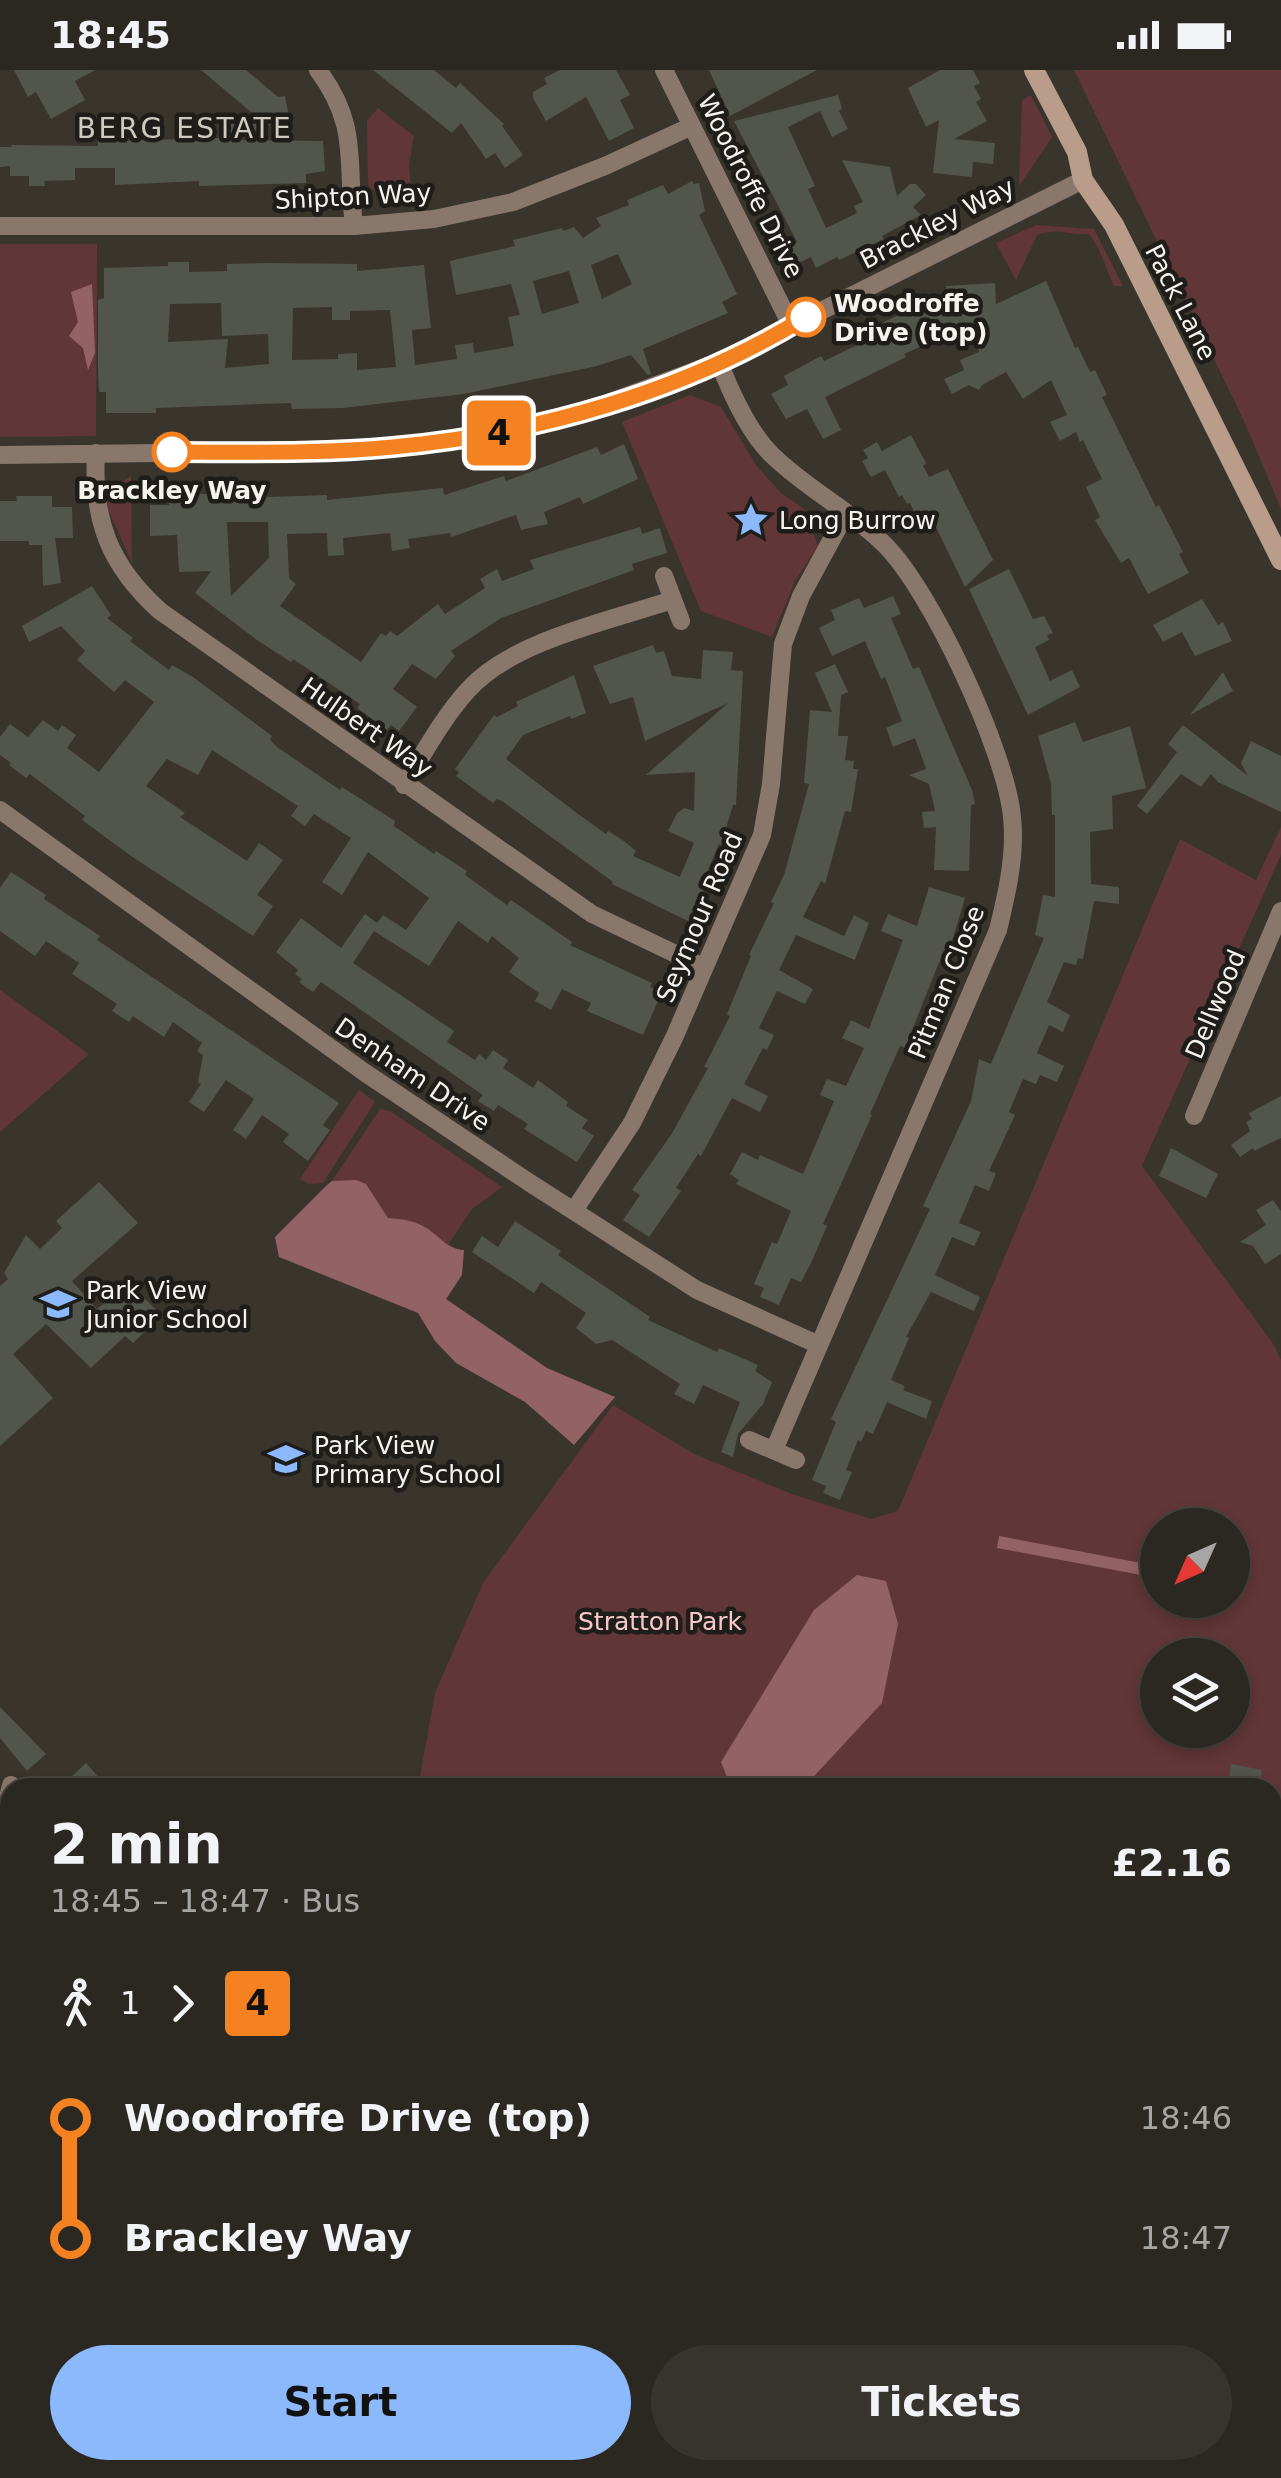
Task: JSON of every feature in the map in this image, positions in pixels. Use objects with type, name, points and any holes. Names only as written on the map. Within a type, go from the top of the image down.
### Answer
[{"type":"street","points":[[318,70],[334,91],[350,132],[354,226]]},
{"type":"street","name":"Woodroffe Drive","points":[[664,70],[791,326]]},
{"type":"street","name":"Pack Lane","points":[[1034,70],[1077,152],[1083,180],[1114,226],[1281,560]]},
{"type":"street","name":"Shipton Way","points":[[0,226],[354,226],[434,219],[513,202],[692,126]]},
{"type":"street","name":"Brackley Way","points":[[0,455],[326,451],[391,448],[492,435],[596,406],[718,362],[1083,180]]},
{"type":"street","name":"Pitman Close","points":[[718,362],[739,406],[768,452],[885,544],[918,586],[1006,775],[1012,820],[1010,878],[998,930],[774,1450]]},
{"type":"street","name":"Hulbert Way","points":[[96,453],[99,514],[106,541],[134,588],[160,611],[592,914],[703,967]]},
{"type":"street","name":"Seymour Road","points":[[575,1209],[632,1123],[674,1038],[762,835],[771,784],[782,644],[801,596],[846,513]]},
{"type":"street","points":[[664,576],[681,621]]},
{"type":"street","points":[[404,784],[470,688],[503,662],[543,644],[672,600]]},
{"type":"street","name":"Denham Drive","points":[[0,810],[364,1072],[697,1290],[819,1345]]},
{"type":"street","name":"Dellwood","points":[[1194,1116],[1281,911]]},
{"type":"street","points":[[749,1440],[796,1460]]},
{"type":"green space","points":[[1074,70],[1281,70],[1281,509],[1245,423]]},
{"type":"green space","points":[[1031,95],[1052,137],[1019,186],[1022,100]]},
{"type":"green space","points":[[378,108],[414,136],[409,165],[412,199],[387,203],[368,185],[367,121]]},
{"type":"green space","points":[[1036,225],[1094,229],[1123,286],[1114,286],[1088,234],[1057,232],[1037,235],[1016,280],[996,243]]},
{"type":"green space","points":[[0,244],[97,244],[96,436],[0,437]]},
{"type":"green space","points":[[690,395],[721,407],[756,465],[781,493],[804,509],[818,546],[795,581],[772,637],[701,611],[622,422]]},
{"type":"green space","points":[[131,476],[132,563],[108,509],[109,490]]},
{"type":"green space","name":"Stratton Park","points":[[1281,827],[1281,855],[1142,1166],[1274,1345],[1281,1360],[1281,1778],[420,1778],[435,1693],[483,1583],[613,1405],[694,1454],[792,1494],[871,1519],[898,1511],[1180,839],[1256,880]]},
{"type":"green space","points":[[0,990],[89,1054],[0,1132]]},
{"type":"green space","points":[[359,1090],[375,1102],[323,1183],[309,1184],[300,1179]]},
{"type":"green space","points":[[380,1109],[390,1111],[502,1187],[472,1209],[448,1245],[420,1226],[388,1218],[366,1184],[332,1181]]},
{"type":"shaded area","points":[[92,284],[95,353],[88,370],[83,348],[69,336],[78,322],[71,292]]},
{"type":"shaded area","points":[[356,1180],[366,1184],[388,1218],[419,1224],[449,1245],[464,1250],[462,1275],[446,1299],[547,1368],[615,1397],[574,1445],[525,1402],[456,1363],[435,1341],[418,1313],[279,1257],[275,1237],[327,1185],[332,1181]]},
{"type":"shaded area","points":[[999,1536],[1140,1563],[1140,1575],[997,1548]]},
{"type":"shaded area","points":[[857,1575],[886,1581],[898,1624],[882,1703],[812,1778],[727,1778],[721,1762],[814,1610]]},
{"type":"building","points":[[14,70],[95,70],[75,81],[85,100],[51,119],[36,92],[28,97]]},
{"type":"building","points":[[201,70],[246,70],[278,97],[285,96],[289,116],[233,140],[323,141],[325,171],[306,174],[306,183],[199,186],[199,181],[115,185],[115,168],[75,168],[75,180],[44,181],[45,186],[29,186],[29,176],[10,176],[10,166],[0,167],[0,147],[98,146],[96,116],[114,116],[115,141],[220,138],[222,118],[264,123]]},
{"type":"building","points":[[373,70],[434,70],[456,88],[460,83],[504,124],[523,155],[505,168],[495,153],[486,159],[461,123],[452,133]]},
{"type":"building","points":[[560,70],[616,70],[630,95],[620,100],[634,128],[609,141],[586,97],[546,121],[533,92],[547,84],[544,78]]},
{"type":"building","points":[[709,70],[817,70],[730,116]]},
{"type":"building","points":[[940,70],[973,70],[980,83],[974,86],[981,99],[976,102],[987,121],[954,139],[995,143],[993,164],[973,162],[972,177],[933,173],[939,120],[926,127],[908,88]]},
{"type":"building","points":[[838,95],[842,109],[839,111],[848,129],[832,137],[820,111],[788,127],[815,186],[808,189],[826,228],[857,213],[854,206],[863,202],[842,160],[890,167],[897,196],[910,184],[916,184],[926,195],[913,207],[921,215],[882,236],[884,239],[839,260],[837,257],[816,268],[811,257],[795,265],[787,247],[797,242],[734,121]]},
{"type":"building","points":[[692,181],[699,183],[705,211],[699,215],[737,294],[722,302],[728,313],[643,349],[651,374],[631,355],[464,394],[342,408],[292,409],[291,403],[106,413],[106,392],[99,392],[98,370],[98,300],[104,298],[104,268],[168,266],[168,262],[189,262],[189,272],[227,271],[227,264],[357,264],[357,271],[424,265],[431,328],[412,330],[415,365],[457,359],[455,345],[473,343],[474,353],[514,346],[508,317],[520,315],[511,284],[456,295],[450,261],[515,246],[513,240],[562,228],[563,231],[574,227],[583,238],[601,226],[596,218],[629,205],[627,200],[663,185],[668,194]],"holes":[[[618,254],[632,284],[602,299],[591,265]],[[569,271],[579,303],[542,314],[533,281]],[[221,303],[222,336],[268,334],[269,364],[225,368],[228,339],[168,342],[170,304]],[[332,307],[332,320],[350,320],[350,311],[390,310],[396,367],[357,370],[357,353],[338,354],[338,359],[292,360],[293,308]]]},
{"type":"building","points":[[1046,281],[1075,348],[1078,347],[1090,372],[1095,370],[1107,395],[1102,397],[1156,507],[1159,505],[1183,552],[1179,554],[1189,573],[1148,594],[1129,558],[1121,563],[1095,520],[1100,517],[1086,487],[1102,479],[1083,440],[1080,442],[1076,432],[1060,441],[1050,422],[1067,415],[1051,380],[1023,399],[1006,372],[979,390],[969,385],[952,394],[944,379],[964,370],[960,360],[979,352],[973,326],[948,327],[919,341],[922,346],[904,354],[906,357],[825,397],[841,430],[823,439],[807,409],[786,419],[771,394],[788,385],[784,376],[821,356],[824,361],[855,346],[851,338],[919,305],[947,303],[946,286],[995,283],[996,304]]},
{"type":"building","points":[[911,435],[929,477],[948,469],[993,560],[965,587],[933,521],[922,527],[910,503],[902,495],[899,497],[885,470],[871,477],[862,461],[868,458],[863,450],[877,442],[882,451]]},
{"type":"building","points":[[624,444],[638,479],[583,504],[580,497],[544,512],[548,524],[521,530],[516,515],[451,537],[450,533],[408,539],[410,548],[392,551],[390,533],[343,538],[344,555],[328,556],[327,533],[287,534],[289,578],[296,584],[280,606],[361,662],[381,633],[386,636],[390,631],[397,636],[438,604],[445,614],[485,588],[480,579],[497,569],[502,581],[534,569],[530,560],[640,527],[642,534],[660,528],[667,553],[632,564],[634,570],[501,618],[451,651],[455,656],[436,679],[412,664],[393,689],[417,707],[399,731],[391,725],[387,730],[357,708],[360,704],[257,640],[195,593],[211,571],[179,572],[177,535],[150,536],[150,505],[169,505],[169,493],[209,494],[209,499],[327,495],[327,500],[443,488],[444,495],[504,476],[506,481],[597,447],[601,455]],"holes":[[[227,522],[268,522],[269,558],[231,596]]]},
{"type":"building","points":[[16,496],[52,496],[52,507],[72,507],[73,538],[55,538],[61,583],[43,586],[42,545],[0,541],[0,501],[17,501]]},
{"type":"building","points":[[1009,569],[1033,619],[1044,616],[1053,633],[1047,635],[1049,640],[1035,647],[1050,681],[1072,670],[1080,687],[1028,715],[969,589]]},
{"type":"building","points":[[92,586],[111,615],[107,618],[133,638],[130,641],[169,670],[172,665],[193,677],[272,736],[270,740],[277,747],[395,821],[394,826],[467,871],[465,875],[507,905],[511,900],[572,942],[570,945],[652,983],[650,987],[662,992],[643,1035],[587,1011],[591,1003],[562,989],[551,1010],[535,1001],[539,993],[509,972],[519,958],[492,936],[488,943],[458,921],[429,966],[374,931],[353,963],[454,1031],[447,1042],[475,1060],[479,1054],[486,1060],[493,1050],[508,1060],[503,1068],[533,1088],[538,1080],[568,1102],[566,1106],[588,1120],[582,1128],[594,1136],[577,1162],[524,1129],[528,1124],[498,1105],[494,1111],[478,1101],[483,1095],[321,982],[313,992],[299,982],[302,979],[295,974],[298,970],[276,952],[301,918],[341,948],[365,914],[377,923],[383,915],[406,930],[429,898],[368,852],[342,895],[322,882],[351,838],[314,814],[305,826],[291,816],[298,806],[212,750],[198,775],[167,759],[146,786],[185,813],[180,817],[247,861],[259,843],[283,860],[257,895],[273,906],[253,936],[131,856],[82,820],[85,816],[30,774],[26,778],[0,755],[0,737],[10,724],[28,737],[43,720],[58,731],[62,725],[76,735],[67,748],[99,772],[154,702],[125,680],[114,692],[77,660],[85,651],[61,626],[29,642],[22,626]]},
{"type":"building","points":[[893,596],[901,614],[891,618],[913,669],[919,667],[972,790],[975,804],[971,805],[969,871],[934,870],[936,827],[924,828],[922,812],[935,811],[929,784],[909,775],[926,769],[915,738],[893,747],[886,728],[902,721],[885,677],[881,679],[865,641],[832,656],[819,628],[835,620],[831,610],[859,598],[864,608]]},
{"type":"building","points":[[1202,599],[1218,625],[1223,622],[1232,641],[1195,656],[1182,632],[1163,642],[1153,625]]},
{"type":"building","points":[[653,645],[656,653],[664,651],[672,676],[701,679],[703,650],[733,652],[731,670],[743,671],[736,805],[690,922],[612,884],[502,801],[497,799],[493,803],[456,776],[459,772],[455,769],[494,715],[497,717],[518,706],[516,702],[574,675],[586,713],[523,735],[506,759],[606,834],[608,831],[624,841],[636,851],[633,856],[680,877],[694,843],[668,831],[677,813],[684,808],[694,811],[695,772],[646,775],[728,703],[645,741],[633,697],[610,704],[593,666]]},
{"type":"building","points":[[835,664],[848,692],[841,695],[838,736],[848,736],[845,760],[854,761],[853,769],[858,769],[851,812],[845,811],[825,884],[821,881],[803,917],[844,936],[854,915],[869,923],[855,960],[796,935],[779,970],[813,989],[805,1004],[777,991],[759,1028],[774,1035],[744,1084],[768,1096],[760,1112],[732,1098],[701,1156],[698,1154],[676,1188],[681,1191],[649,1237],[623,1220],[640,1195],[632,1190],[671,1135],[708,1068],[704,1067],[730,1016],[727,1014],[749,955],[774,903],[771,902],[784,875],[809,784],[804,783],[810,710],[832,712],[815,673]]},
{"type":"building","points":[[1223,672],[1233,691],[1190,715]]},
{"type":"building","points":[[1075,722],[1083,742],[1130,726],[1146,788],[1112,796],[1113,829],[1090,832],[1091,884],[1119,887],[1119,904],[1094,901],[1083,959],[1078,958],[1076,965],[1064,962],[1047,1002],[1070,1015],[1063,1032],[1049,1025],[1037,1053],[1064,1066],[1057,1082],[1040,1075],[1036,1084],[1023,1079],[1009,1112],[1015,1115],[989,1171],[996,1173],[989,1191],[975,1185],[959,1223],[981,1232],[974,1246],[952,1237],[935,1275],[980,1297],[974,1311],[931,1292],[906,1337],[909,1338],[891,1380],[905,1386],[903,1390],[932,1401],[926,1419],[887,1402],[873,1434],[866,1431],[861,1442],[858,1440],[846,1470],[852,1472],[840,1500],[823,1493],[826,1486],[812,1480],[836,1422],[831,1419],[930,1209],[923,1206],[971,1101],[979,1059],[991,1064],[1044,938],[1035,935],[1043,895],[1055,897],[1055,815],[1038,736]]},
{"type":"building","points":[[1183,725],[1248,776],[1241,763],[1251,741],[1281,756],[1281,812],[1218,782],[1211,774],[1201,787],[1181,774],[1147,814],[1137,806],[1177,752],[1168,744]]},
{"type":"building","points":[[11,872],[100,936],[97,940],[339,1103],[323,1125],[330,1130],[308,1161],[283,1142],[289,1134],[262,1115],[246,1139],[233,1130],[254,1099],[226,1080],[204,1112],[189,1102],[201,1084],[198,1082],[203,1055],[197,1051],[202,1043],[173,1022],[164,1037],[133,1016],[129,1022],[112,1011],[117,1004],[72,974],[79,963],[46,941],[35,956],[0,931],[0,888]]},
{"type":"building","points":[[929,887],[965,898],[953,938],[905,1048],[900,1046],[870,1114],[823,1224],[827,1226],[811,1263],[801,1282],[791,1278],[779,1305],[760,1297],[764,1288],[754,1284],[791,1211],[736,1184],[739,1180],[730,1174],[742,1152],[758,1160],[760,1155],[803,1174],[834,1101],[820,1095],[827,1079],[846,1086],[864,1048],[842,1038],[851,1020],[869,1029],[903,940],[881,931],[888,914],[917,926]]},
{"type":"building","points":[[1281,1096],[1281,1138],[1240,1157],[1231,1145],[1250,1131],[1246,1122],[1252,1119],[1249,1113]]},
{"type":"building","points":[[1171,1148],[1218,1174],[1206,1198],[1159,1176]]},
{"type":"building","points":[[99,1182],[138,1223],[72,1281],[97,1309],[130,1283],[156,1310],[157,1320],[133,1343],[125,1336],[91,1368],[46,1324],[13,1354],[53,1398],[0,1446],[0,1286],[8,1279],[4,1273],[26,1235],[40,1249],[62,1228],[56,1221]]},
{"type":"building","points":[[1273,1200],[1281,1211],[1281,1254],[1265,1264],[1253,1246],[1240,1242],[1266,1225],[1256,1210]]},
{"type":"building","points":[[515,1221],[650,1317],[648,1320],[717,1352],[719,1348],[758,1365],[755,1371],[772,1382],[763,1404],[738,1434],[733,1457],[721,1452],[740,1402],[703,1385],[694,1404],[674,1394],[680,1384],[612,1340],[596,1344],[576,1328],[586,1313],[541,1282],[534,1293],[472,1252],[482,1236],[498,1247]]},
{"type":"building","points":[[0,1707],[46,1754],[27,1771],[0,1738]]},
{"type":"building","points":[[86,1763],[99,1778],[70,1778]]},
{"type":"building","points":[[1231,1764],[1262,1770],[1261,1778],[1229,1778]]},
{"type":"bus line","name":"4","points":[[172,452],[391,448],[492,435],[657,386],[718,362],[806,317]]},
{"type":"place","name":"Woodroffe Drive (top)","points":[[806,317]]},
{"type":"place","name":"Brackley Way","points":[[172,452]]},
{"type":"place","name":"Long Burrow","points":[[751,520]]},
{"type":"place","name":"Park View Junior School","points":[[58,1304]]},
{"type":"place","name":"Park View Primary School","points":[[286,1459]]},
{"type":"district","name":"BERG ESTATE","points":[[185,128]]}]
